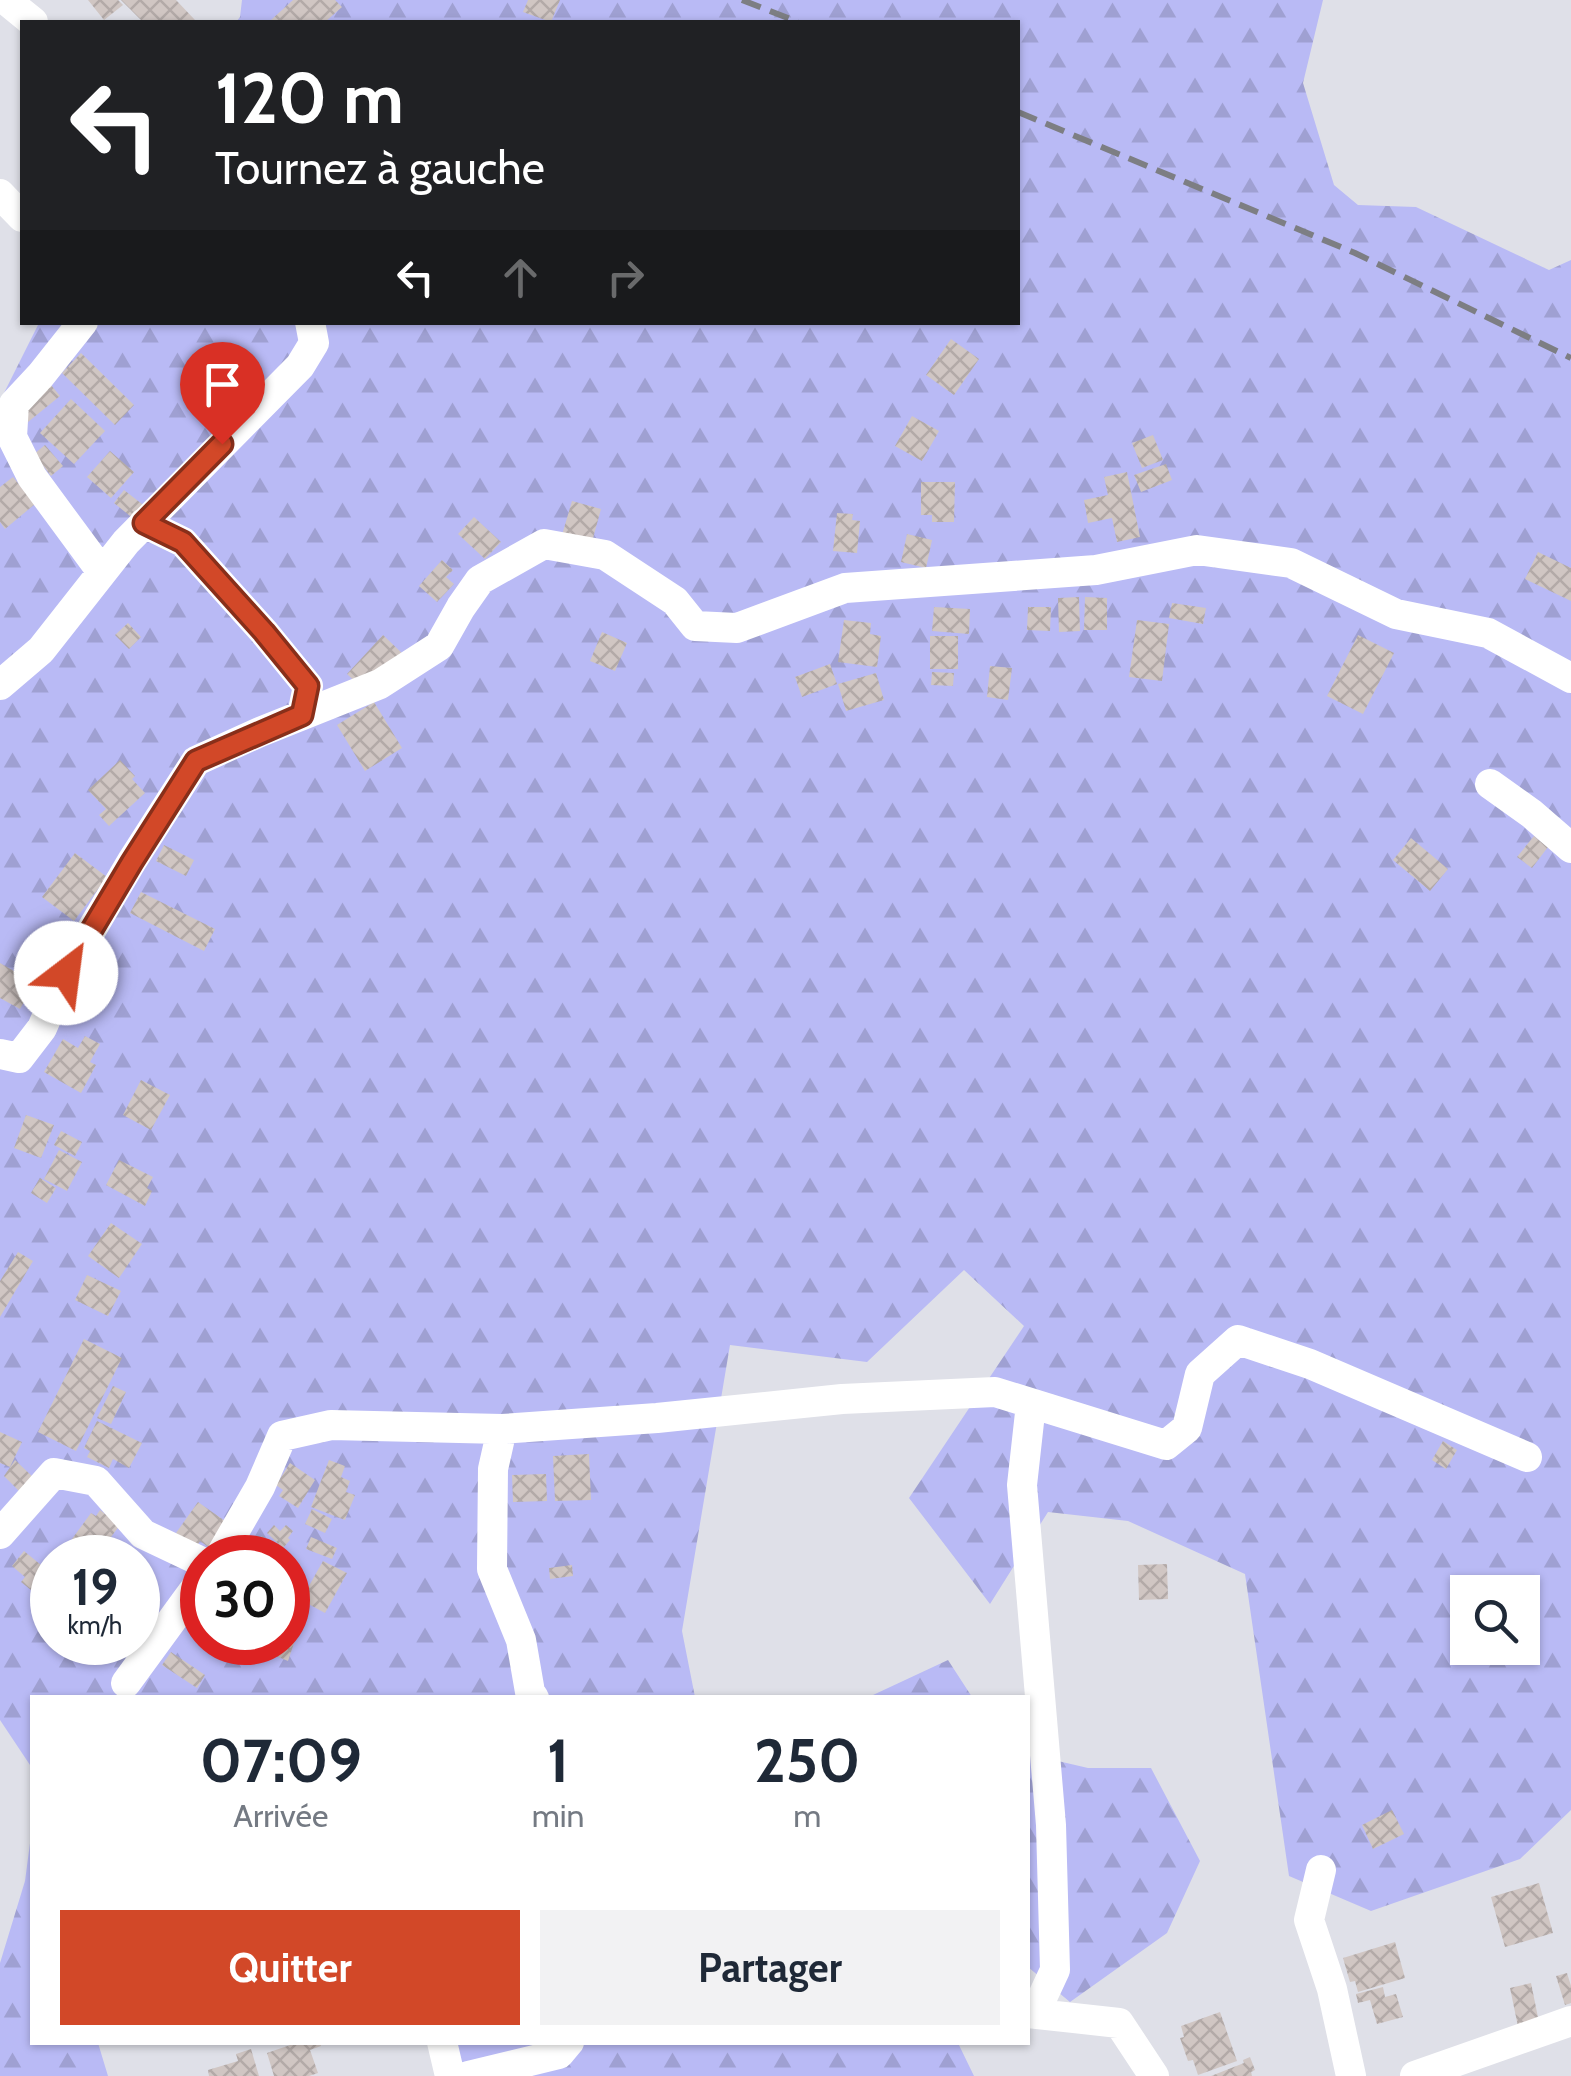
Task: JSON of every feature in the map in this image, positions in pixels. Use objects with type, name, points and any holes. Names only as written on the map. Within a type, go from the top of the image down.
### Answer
[{"type":"street","points":[[6,0],[31,20]]},
{"type":"street","points":[[0,194],[20,215]]},
{"type":"street","points":[[81,325],[14,404],[12,437],[32,478],[102,572]]},
{"type":"street","points":[[0,685],[42,650],[126,542],[300,366],[314,343],[311,325]]},
{"type":"street","points":[[144,523],[183,542],[264,632],[308,686],[302,715]]},
{"type":"street","points":[[0,1054],[20,1058],[42,1028],[66,973],[196,761],[380,684],[439,646],[480,580],[544,544],[605,555],[674,602],[695,626],[737,628],[845,588],[1096,570],[1197,550],[1291,563],[1396,614],[1488,633],[1571,678]]},
{"type":"street","points":[[1490,784],[1571,848]]},
{"type":"street","points":[[232,1535],[260,1487],[282,1436],[331,1425],[502,1429],[862,1398],[995,1392],[1166,1445],[1187,1428],[1200,1374],[1238,1340],[1310,1364],[1527,1456]]},
{"type":"street","points":[[1031,1404],[1022,1485],[1051,1825],[1056,1970],[1031,2013],[1119,2023],[1154,2076]]},
{"type":"street","points":[[502,1429],[493,1469],[492,1569],[521,1640],[532,1695]]},
{"type":"street","points":[[0,1534],[54,1473],[96,1481],[144,1534],[180,1551]]},
{"type":"street","points":[[126,1683],[180,1608]]},
{"type":"street","points":[[1321,1870],[1309,1920],[1332,1990],[1351,2076]]},
{"type":"street","points":[[1415,2076],[1571,2021]]},
{"type":"street","points":[[443,2045],[450,2076]]},
{"type":"street","points":[[468,2076],[560,2054],[566,2045]]},
{"type":"green space","points":[[242,0],[1323,0],[1303,83],[1334,185],[1358,205],[1416,207],[1549,270],[1571,260],[1571,1810],[1520,1859],[1371,1911],[1289,1876],[1245,1574],[1128,1521],[1048,1512],[990,1604],[909,1498],[1024,1326],[964,1270],[867,1362],[730,1345],[682,1631],[695,1695],[30,1695],[30,1765],[0,1720],[0,401],[38,325],[1020,325],[1020,20],[238,20]]},
{"type":"green space","points":[[948,1660],[971,1695],[873,1695]]},
{"type":"green space","points":[[1030,1754],[1088,1768],[1151,1768],[1200,1861],[1167,1933],[1070,2002],[1030,1969]]},
{"type":"green space","points":[[30,1843],[30,2045],[99,2045],[108,2076],[0,2076],[0,1963],[25,1881]]},
{"type":"green space","points":[[441,2045],[959,2045],[974,2076],[533,2076],[524,2061],[460,2065]]},
{"type":"building","points":[[88,0],[118,0],[123,5],[104,20]]},
{"type":"building","points":[[121,0],[176,0],[195,20],[141,20]]},
{"type":"building","points":[[293,0],[335,0],[342,7],[327,20],[271,20]]},
{"type":"building","points":[[528,0],[560,0],[552,20],[523,12]]},
{"type":"building","points":[[951,339],[979,359],[954,395],[926,375]]},
{"type":"building","points":[[81,353],[134,405],[115,425],[62,373]]},
{"type":"building","points":[[51,385],[60,396],[28,422],[20,412]]},
{"type":"building","points":[[71,399],[105,431],[74,464],[40,433]]},
{"type":"building","points":[[912,416],[939,431],[922,461],[895,446]]},
{"type":"building","points":[[1153,435],[1163,460],[1142,468],[1132,443]]},
{"type":"building","points":[[45,445],[63,466],[51,476],[34,454]]},
{"type":"building","points":[[110,451],[134,472],[111,498],[87,477]]},
{"type":"building","points":[[1166,464],[1172,480],[1141,492],[1134,475]]},
{"type":"building","points":[[1127,472],[1140,537],[1117,542],[1112,518],[1088,523],[1084,500],[1108,495],[1104,477]]},
{"type":"building","points":[[13,477],[35,504],[5,529],[0,522],[0,487]]},
{"type":"building","points":[[921,482],[955,482],[954,522],[932,522],[932,515],[921,515]]},
{"type":"building","points":[[124,490],[151,511],[140,524],[114,503]]},
{"type":"building","points":[[572,501],[601,509],[592,542],[562,535]]},
{"type":"building","points":[[837,513],[853,514],[852,520],[860,521],[857,553],[833,551]]},
{"type":"building","points":[[474,517],[501,542],[485,559],[458,534]]},
{"type":"building","points":[[907,534],[932,540],[926,568],[901,562]]},
{"type":"building","points":[[1538,552],[1571,568],[1571,601],[1525,579]]},
{"type":"building","points":[[442,560],[453,570],[446,577],[454,584],[437,602],[419,586]]},
{"type":"building","points":[[1079,597],[1080,631],[1059,632],[1058,598]]},
{"type":"building","points":[[1085,597],[1107,598],[1107,630],[1084,630]]},
{"type":"building","points":[[1172,603],[1206,608],[1203,624],[1169,618]]},
{"type":"building","points":[[934,607],[970,609],[969,634],[932,631]]},
{"type":"building","points":[[1028,607],[1051,607],[1050,631],[1027,630]]},
{"type":"building","points":[[844,620],[871,623],[870,634],[881,636],[877,667],[838,662]]},
{"type":"building","points":[[1137,620],[1169,624],[1162,681],[1129,677]]},
{"type":"building","points":[[128,623],[141,637],[129,649],[115,635]]},
{"type":"building","points":[[602,632],[627,643],[615,671],[590,661]]},
{"type":"building","points":[[383,635],[404,655],[368,694],[347,674]]},
{"type":"building","points":[[1358,635],[1394,653],[1363,714],[1327,696]]},
{"type":"building","points":[[930,636],[958,636],[958,669],[930,669]]},
{"type":"building","points":[[830,664],[837,684],[802,697],[795,677]]},
{"type":"building","points":[[990,666],[1012,668],[1008,700],[987,697]]},
{"type":"building","points":[[932,672],[954,673],[953,686],[931,685]]},
{"type":"building","points":[[876,673],[884,700],[846,711],[838,684]]},
{"type":"building","points":[[374,702],[402,748],[365,771],[337,725]]},
{"type":"building","points":[[120,760],[145,793],[109,826],[99,815],[106,809],[88,790]]},
{"type":"building","points":[[1534,836],[1548,847],[1532,868],[1517,857]]},
{"type":"building","points":[[1411,838],[1448,869],[1430,891],[1393,860]]},
{"type":"building","points":[[164,845],[194,860],[186,876],[156,861]]},
{"type":"building","points":[[75,853],[107,877],[74,921],[42,897]]},
{"type":"building","points":[[141,892],[215,929],[204,951],[130,913]]},
{"type":"building","points":[[0,963],[35,983],[20,1009],[0,998]]},
{"type":"building","points":[[85,1036],[100,1044],[90,1062],[96,1065],[81,1093],[44,1072],[63,1039],[78,1048]]},
{"type":"building","points":[[141,1080],[170,1095],[151,1130],[123,1115]]},
{"type":"building","points":[[26,1115],[54,1125],[41,1158],[14,1148]]},
{"type":"building","points":[[61,1131],[82,1142],[75,1156],[54,1145]]},
{"type":"building","points":[[59,1150],[82,1162],[67,1191],[44,1179]]},
{"type":"building","points":[[119,1160],[153,1177],[145,1206],[106,1185]]},
{"type":"building","points":[[40,1178],[56,1188],[47,1203],[31,1193]]},
{"type":"building","points":[[111,1223],[142,1244],[119,1278],[88,1256]]},
{"type":"building","points":[[18,1252],[33,1261],[0,1317],[0,1281]]},
{"type":"building","points":[[87,1275],[121,1291],[108,1316],[75,1300]]},
{"type":"building","points":[[84,1339],[122,1358],[76,1451],[38,1432]]},
{"type":"building","points":[[113,1386],[126,1392],[111,1424],[97,1418]]},
{"type":"building","points":[[97,1421],[142,1443],[129,1468],[113,1459],[109,1468],[87,1457],[90,1451],[84,1448]]},
{"type":"building","points":[[0,1432],[22,1442],[10,1467],[0,1463]]},
{"type":"building","points":[[1443,1441],[1457,1450],[1446,1469],[1432,1460]]},
{"type":"building","points":[[589,1454],[591,1500],[555,1501],[553,1456]]},
{"type":"building","points":[[15,1460],[35,1479],[27,1499],[4,1476]]},
{"type":"building","points":[[329,1460],[345,1466],[341,1477],[350,1481],[346,1492],[355,1495],[345,1520],[311,1507]]},
{"type":"building","points":[[290,1463],[315,1480],[298,1508],[279,1496],[283,1490],[276,1485]]},
{"type":"building","points":[[546,1474],[547,1501],[513,1502],[512,1475]]},
{"type":"building","points":[[198,1502],[235,1528],[230,1535],[176,1533]]},
{"type":"building","points":[[312,1509],[332,1519],[325,1533],[305,1524]]},
{"type":"building","points":[[100,1510],[120,1525],[112,1535],[75,1535],[91,1513],[96,1516]]},
{"type":"building","points":[[274,1525],[280,1531],[286,1525],[293,1531],[290,1535],[267,1533]]},
{"type":"building","points":[[310,1539],[337,1548],[332,1559],[310,1551]]},
{"type":"building","points":[[24,1551],[30,1556],[30,1589],[21,1582],[25,1577],[12,1566]]},
{"type":"building","points":[[323,1561],[347,1573],[325,1613],[310,1605],[310,1584]]},
{"type":"building","points":[[1167,1564],[1168,1599],[1139,1600],[1138,1565]]},
{"type":"building","points":[[572,1565],[573,1576],[550,1579],[549,1568]]},
{"type":"building","points":[[171,1652],[180,1658],[180,1665],[190,1665],[205,1675],[197,1688],[162,1665]]},
{"type":"building","points":[[1392,1810],[1404,1834],[1373,1849],[1362,1825]]},
{"type":"building","points":[[1539,1883],[1553,1933],[1505,1947],[1491,1897]]},
{"type":"building","points":[[1395,1942],[1405,1978],[1358,1992],[1355,1981],[1350,1982],[1343,1958]]},
{"type":"building","points":[[1567,1973],[1571,2003],[1565,2005],[1556,1976]]},
{"type":"building","points":[[1531,1983],[1541,2032],[1520,2036],[1510,1988]]},
{"type":"building","points":[[1383,1987],[1385,1997],[1396,1994],[1403,2017],[1377,2024],[1370,2000],[1358,2003],[1356,1994]]},
{"type":"building","points":[[1220,2012],[1237,2061],[1198,2075],[1180,2038],[1184,2037],[1181,2026]]},
{"type":"building","points":[[290,2045],[321,2045],[310,2050],[318,2073],[274,2076],[267,2053]]},
{"type":"building","points":[[251,2049],[259,2076],[209,2076],[208,2070],[238,2061],[236,2054]]},
{"type":"building","points":[[1250,2057],[1255,2070],[1252,2076],[1211,2076],[1244,2063]]},
{"type":"railway","points":[[742,0],[793,20]]},
{"type":"railway","points":[[1020,113],[1355,253],[1571,358]]},
{"type":"route","points":[[66,973],[196,761],[302,715],[308,686],[264,632],[183,542],[144,523],[222,444]]}]
